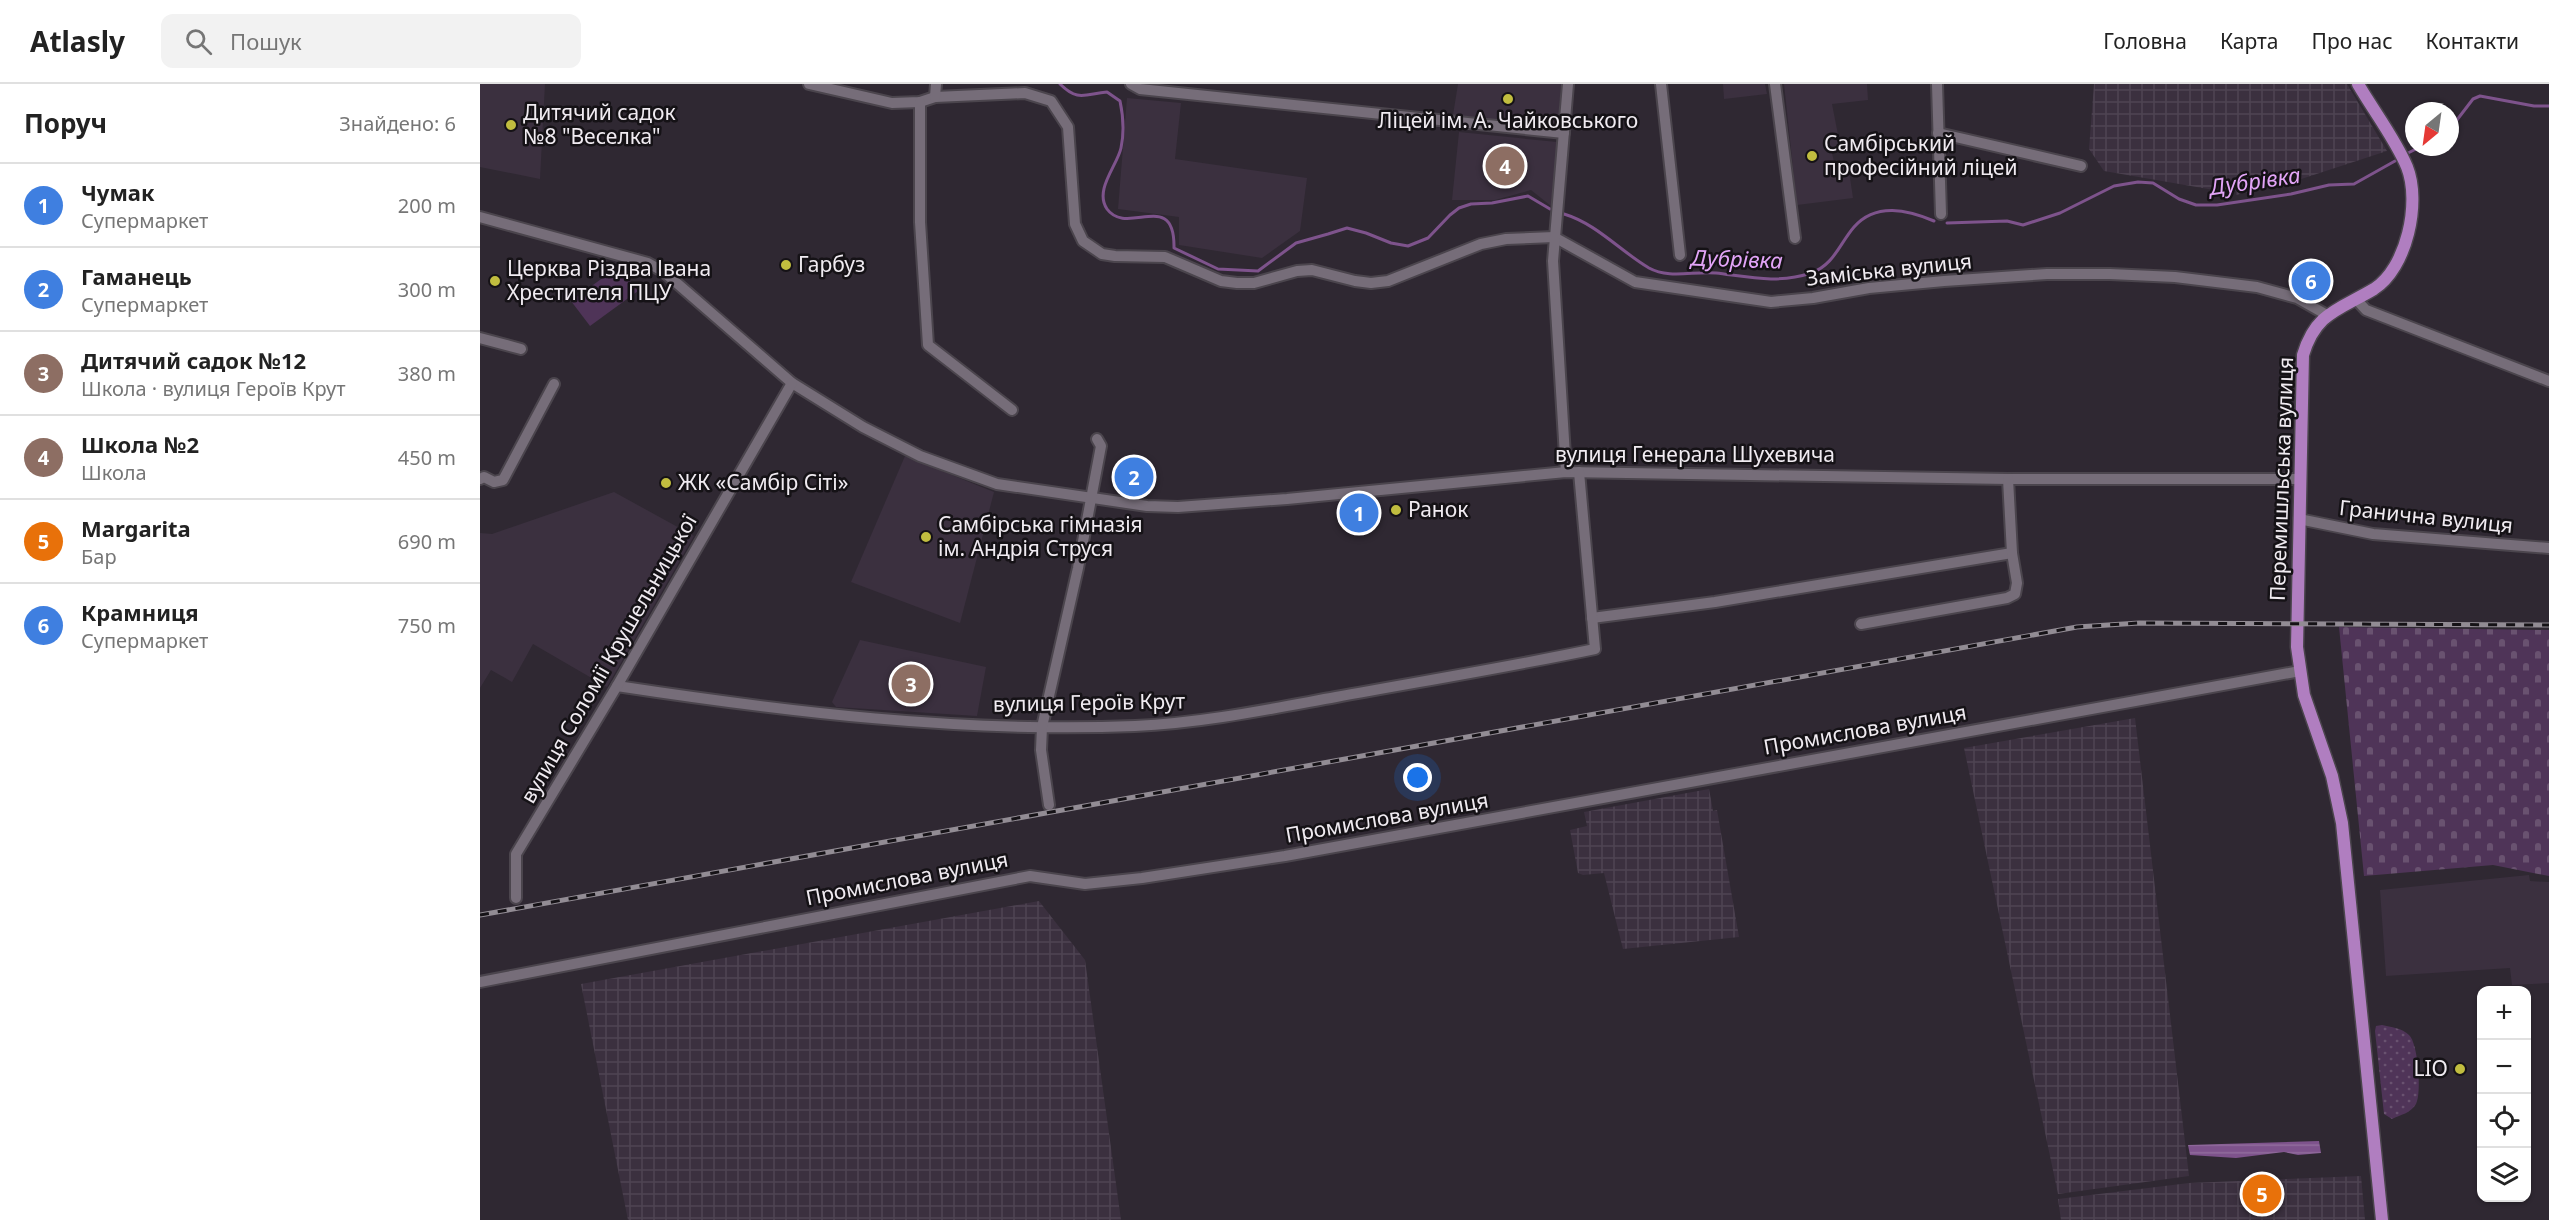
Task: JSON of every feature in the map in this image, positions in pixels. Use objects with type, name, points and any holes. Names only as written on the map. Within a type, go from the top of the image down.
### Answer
[{"type":"main road","name":"Перемишльська вулиця","points":[[2358,84],[2407,167],[2412,201],[2406,239],[2396,265],[2377,287],[2327,315],[2312,332],[2303,355],[2297,647],[2304,695],[2332,776],[2342,823],[2382,1220]]},
{"type":"street","points":[[808,84],[892,103],[1025,93],[1051,101],[1068,127],[1075,225],[1083,241],[1101,254],[1165,257],[1221,281],[1237,284],[1254,283],[1297,271],[1312,270],[1371,283],[1394,279],[1481,244],[1506,239],[1554,237]]},
{"type":"street","points":[[935,98],[936,84]]},
{"type":"street","points":[[1131,84],[1140,89],[1564,133]]},
{"type":"street","points":[[1566,472],[1553,261],[1568,84]]},
{"type":"street","points":[[1660,84],[1680,255]]},
{"type":"street","points":[[1775,84],[1795,238]]},
{"type":"street","points":[[1937,84],[1941,214]]},
{"type":"street","points":[[920,102],[920,222],[928,345],[1012,411]]},
{"type":"street","points":[[1938,133],[2081,166]]},
{"type":"street","name":"вулиця Генерала Шухевича","points":[[480,217],[648,263],[664,272],[792,383],[863,427],[920,456],[997,484],[1146,506],[1178,507],[1287,499],[1566,472],[2008,479],[2299,479]]},
{"type":"street","name":"Заміська вулиця","points":[[1554,237],[1635,282],[1771,302],[1813,298],[1869,288],[2047,274],[2110,274],[2175,277],[2257,287],[2297,298],[2327,315]]},
{"type":"street","points":[[2356,299],[2366,310],[2549,381]]},
{"type":"street","points":[[480,338],[521,349]]},
{"type":"street","name":"вулиця Соломії Крушельницької","points":[[516,898],[516,854],[617,686],[792,383]]},
{"type":"street","points":[[480,479],[484,477],[494,482],[503,480],[554,384]]},
{"type":"street","points":[[1049,805],[1041,750],[1042,727],[1092,498],[1101,446],[1097,439]]},
{"type":"street","points":[[1580,472],[1592,618],[1715,602],[2012,553]]},
{"type":"street","points":[[1860,624],[2011,597],[2015,594],[2017,583],[2012,553],[2008,479]]},
{"type":"street","name":"Гранична вулиця","points":[[2299,519],[2373,534],[2549,548]]},
{"type":"street","name":"вулиця Героїв Крут","points":[[617,686],[829,716],[1042,727],[1137,726],[1219,717],[1488,671],[1594,649],[1592,618]]},
{"type":"street","name":"Промислова вулиця","points":[[480,982],[1030,876],[1085,884],[1142,878],[1274,858],[2300,671]]},
{"type":"shaded area","name":"Дитячий садок №8 \"Веселка\"","points":[[480,84],[545,84],[540,179],[480,167]]},
{"type":"shaded area","name":"Ліцей ім. А. Чайковського","points":[[1458,84],[1561,84],[1558,126],[1453,115]]},
{"type":"shaded area","points":[[1723,84],[1765,84],[1767,94],[1724,99]]},
{"type":"shaded area","name":"Самбірський професійний ліцей","points":[[1784,84],[1867,84],[1868,100],[1832,104],[1840,145],[1831,149],[1835,166],[1848,164],[1853,198],[1797,205]]},
{"type":"shaded area","points":[[2094,84],[2347,84],[2387,151],[2289,183],[2236,195],[2236,191],[2214,190],[2104,171],[2089,149]]},
{"type":"shaded area","points":[[1127,98],[1181,103],[1175,159],[1307,178],[1300,231],[1262,258],[1179,245],[1179,217],[1118,209]]},
{"type":"shaded area","points":[[1459,132],[1557,142],[1551,206],[1531,190],[1495,200],[1452,200]]},
{"type":"shaded area","name":"Самбірська гімназія ім. Андрія Струся","points":[[905,456],[994,492],[960,623],[851,582]]},
{"type":"shaded area","points":[[614,492],[694,536],[607,687],[533,644],[512,682],[491,670],[480,688],[480,533],[492,534]]},
{"type":"shaded area","points":[[860,640],[986,667],[977,716],[836,707],[832,702]]},
{"type":"shaded area","points":[[2135,718],[2189,1176],[2058,1194],[1964,748]]},
{"type":"shaded area","points":[[1709,789],[1713,811],[1717,810],[1739,937],[1623,949],[1604,873],[1583,875],[1578,873],[1570,830],[1587,826],[1584,812]]},
{"type":"shaded area","points":[[2529,875],[2530,881],[2549,882],[2549,983],[2512,985],[2510,968],[2386,976],[2380,890]]},
{"type":"shaded area","points":[[1039,901],[1085,960],[1121,1220],[628,1220],[581,984]]},
{"type":"shaded area","points":[[2319,1141],[2321,1153],[2298,1155],[2284,1152],[2236,1158],[2190,1155],[2188,1145]]},
{"type":"shaded area","points":[[2361,1176],[2365,1220],[2061,1220],[2058,1199],[2189,1183]]},
{"type":"green space","points":[[619,266],[638,291],[590,326],[571,301]]},
{"type":"green space","points":[[2339,627],[2549,630],[2549,876],[2493,865],[2364,876]]},
{"type":"green space","points":[[2376,1026],[2400,1029],[2409,1035],[2415,1048],[2418,1068],[2419,1090],[2416,1104],[2408,1112],[2392,1119],[2384,1114],[2375,1031]]},
{"type":"waterway","name":"Дубрівка","points":[[1060,84],[1077,95],[1107,92],[1120,101],[1123,124],[1122,143],[1103,194],[1107,209],[1116,216],[1159,217],[1167,221],[1172,230],[1174,248],[1218,269],[1258,271],[1296,243],[1347,228],[1391,243],[1408,246],[1428,238],[1450,215],[1459,208],[1471,204],[1492,203],[1528,196],[1550,209]]},
{"type":"waterway","name":"Дубрівка","points":[[2459,117],[2473,99],[2480,96],[2534,106],[2549,106]]},
{"type":"waterway","name":"Дубрівка","points":[[1947,223],[2007,221],[2023,225],[2060,213],[2114,186],[2138,182],[2153,183],[2179,199],[2196,205],[2217,205],[2291,194],[2329,185],[2354,184],[2395,161]]},
{"type":"waterway","name":"Дубрівка","points":[[1564,214],[1587,224],[1638,261],[1657,271],[1673,274],[1716,273],[1775,279],[1811,273],[1825,265],[1854,227],[1872,214],[1892,210],[1903,211],[1934,221]]},
{"type":"railway","points":[[480,915],[2077,627],[2139,623],[2549,625]]},
{"type":"place","name":"Ліцей ім. А. Чайковського","points":[[1508,99]]},
{"type":"place","name":"Дитячий садок №8 \"Веселка\"","points":[[511,125]]},
{"type":"place","name":"Самбірський професійний ліцей","points":[[1812,156]]},
{"type":"place","name":"Школа №2","points":[[1505,166]]},
{"type":"place","name":"Гарбуз","points":[[786,265]]},
{"type":"place","name":"Церква Різдва Івана Хрестителя ПЦУ","points":[[495,281]]},
{"type":"place","name":"Крамниця","points":[[2311,281]]},
{"type":"place","name":"Гаманець","points":[[1134,477]]},
{"type":"place","name":"ЖК «Самбір Сіті»","points":[[666,483]]},
{"type":"place","name":"Ранок","points":[[1396,510]]},
{"type":"place","name":"Чумак","points":[[1359,513]]},
{"type":"place","name":"Самбірська гімназія ім. Андрія Струся","points":[[926,537]]},
{"type":"place","name":"Дитячий садок №12","points":[[911,684]]},
{"type":"place","name":"LIO","points":[[2460,1069]]},
{"type":"place","name":"Margarita","points":[[2262,1194]]}]
